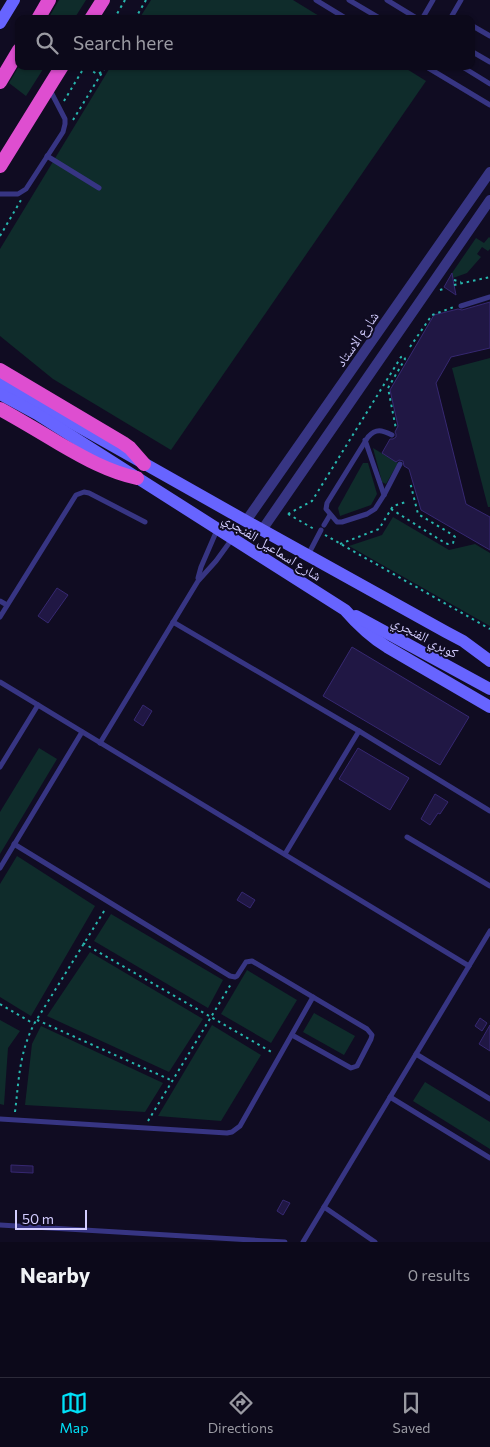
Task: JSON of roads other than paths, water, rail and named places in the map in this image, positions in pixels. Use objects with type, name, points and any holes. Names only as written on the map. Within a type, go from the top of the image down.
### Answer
[{"type":"highway","points":[[40,15],[49,0]]},
{"type":"highway","points":[[94,15],[103,0]]},
{"type":"highway","points":[[0,82],[15,57]]},
{"type":"highway","points":[[0,166],[60,70]]},
{"type":"highway","points":[[1,374],[123,443],[144,464]]},
{"type":"highway","points":[[0,409],[92,461],[120,474],[137,478]]},
{"type":"main road","points":[[0,23],[14,0]]},
{"type":"main road","points":[[1,374],[39,410]]},
{"type":"main road","points":[[0,394],[39,410]]},
{"type":"main road","name":"شارع اسماعيل الفنجري","points":[[39,410],[144,464],[308,555],[463,642],[490,661]]},
{"type":"main road","name":"شارع اسماعيل الفنجري","points":[[39,410],[137,478],[345,610],[371,637],[490,707]]},
{"type":"main road","name":"كوبري الفنجري","points":[[345,610],[490,689]]},
{"type":"street","name":"شارع الاستاد","points":[[246,521],[490,172]]},
{"type":"street","points":[[262,530],[490,200]]},
{"type":"lane","points":[[316,0],[340,15]]},
{"type":"lane","points":[[349,0],[374,15]]},
{"type":"lane","points":[[387,0],[413,15]]},
{"type":"lane","points":[[423,15],[433,0]]},
{"type":"lane","points":[[453,15],[461,0]]},
{"type":"lane","points":[[475,27],[490,36]]},
{"type":"lane","points":[[475,53],[490,62]]},
{"type":"lane","points":[[432,70],[490,105]]},
{"type":"lane","points":[[467,70],[490,84]]},
{"type":"lane","points":[[0,194],[21,193],[26,190],[64,129],[65,119],[49,88]]},
{"type":"lane","points":[[47,156],[99,188]]},
{"type":"lane","points":[[461,306],[490,297]]},
{"type":"lane","points":[[392,435],[382,430],[371,433],[327,502],[326,509],[337,522],[367,514],[375,509],[400,464]]},
{"type":"lane","points":[[365,440],[384,495]]},
{"type":"lane","points":[[0,617],[76,495],[89,492],[145,522]]},
{"type":"lane","points":[[308,555],[330,515]]},
{"type":"lane","points":[[198,580],[217,530]]},
{"type":"lane","points":[[100,742],[198,580],[232,540]]},
{"type":"lane","points":[[0,601],[7,605]]},
{"type":"lane","points":[[173,622],[359,731],[490,811]]},
{"type":"lane","points":[[0,682],[469,966]]},
{"type":"lane","points":[[0,766],[38,705]]},
{"type":"lane","points":[[285,854],[359,731]]},
{"type":"lane","points":[[0,868],[82,732]]},
{"type":"lane","points":[[407,837],[490,886]]},
{"type":"lane","points":[[14,844],[230,976],[235,977],[246,962],[252,961],[370,1032],[371,1039],[357,1066],[350,1068],[292,1035]]},
{"type":"lane","points":[[303,1242],[490,931]]},
{"type":"lane","points":[[0,1119],[232,1132],[240,1126],[313,997]]},
{"type":"lane","points":[[416,1054],[490,1099]]},
{"type":"lane","points":[[390,1097],[490,1158]]},
{"type":"lane","points":[[324,1207],[375,1242]]},
{"type":"lane","points":[[0,1225],[285,1242]]}]
